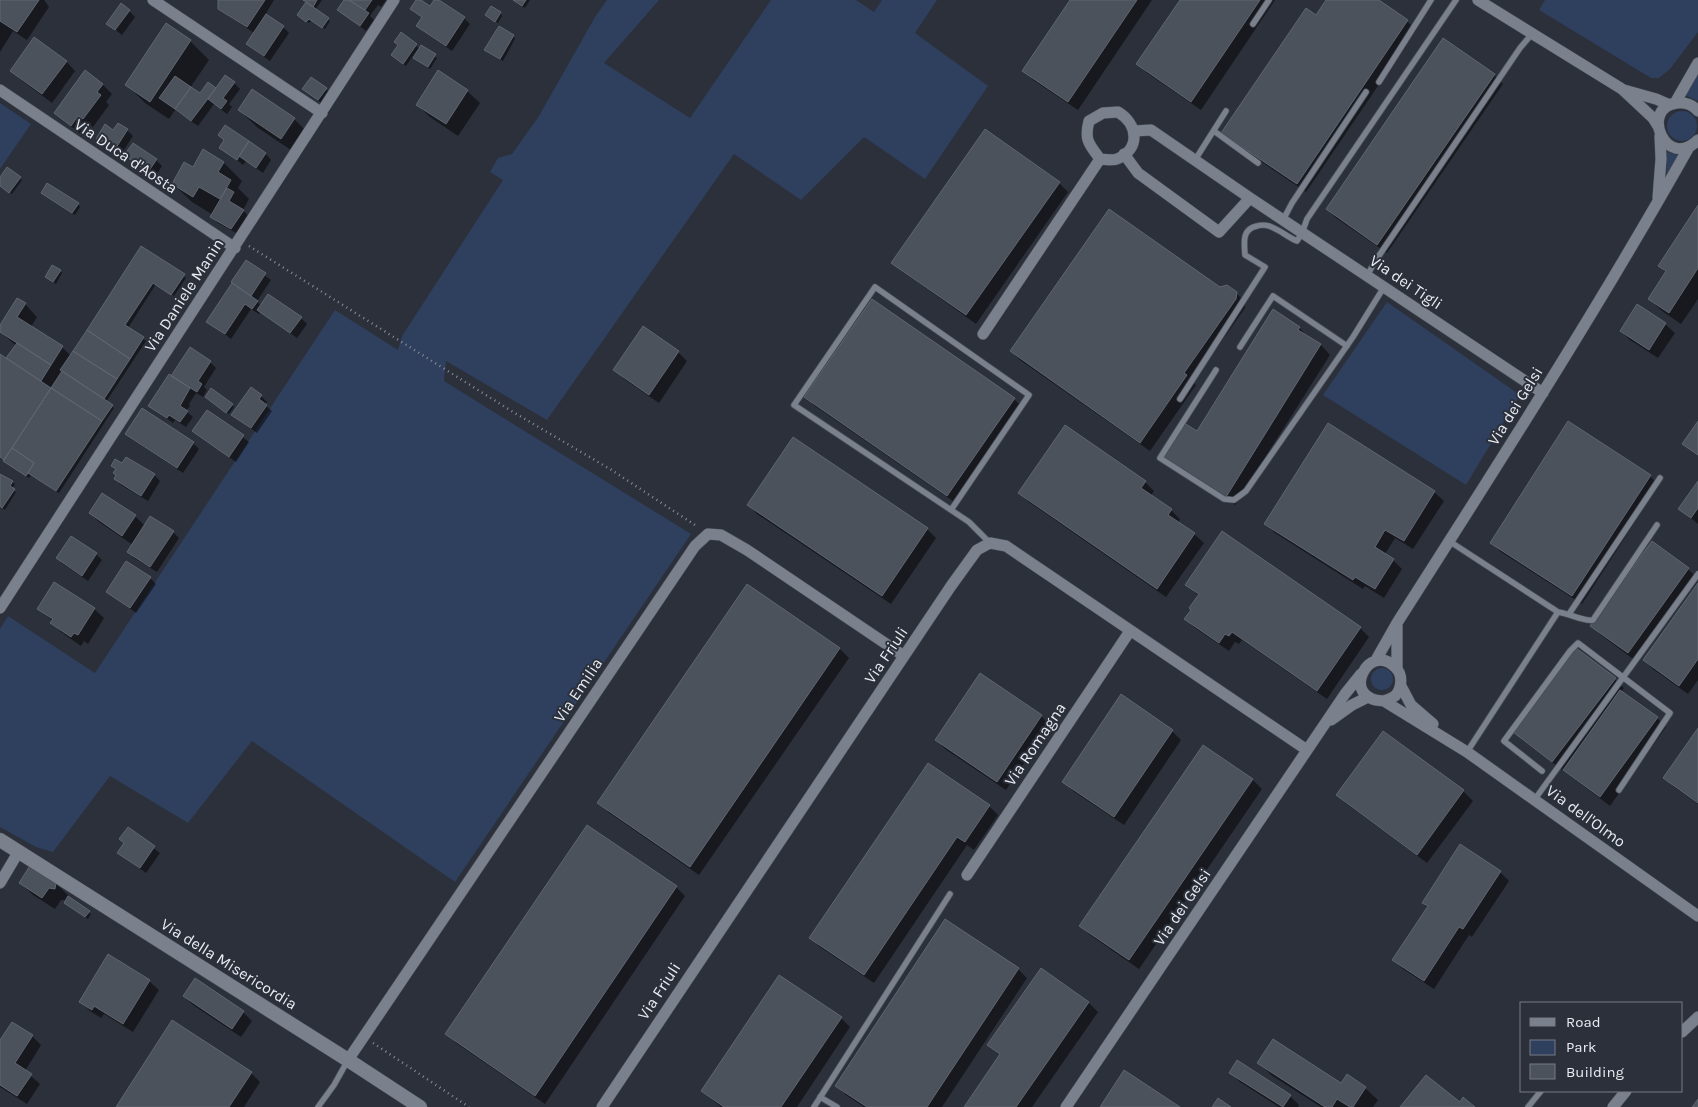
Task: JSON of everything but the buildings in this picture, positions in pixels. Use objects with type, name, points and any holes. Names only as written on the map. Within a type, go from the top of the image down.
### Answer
[{"type":"street","points":[[153,0],[322,113]]},
{"type":"street","name":"Via Daniele Manin","points":[[0,608],[394,0]]},
{"type":"street","points":[[1483,1],[1532,34],[1622,89],[1652,118],[1664,142],[1676,148],[1695,144]]},
{"type":"street","points":[[1657,205],[1660,184],[1659,131],[1661,114],[1672,104],[1698,62]]},
{"type":"street","points":[[1622,89],[1672,104],[1685,103],[1698,111]]},
{"type":"street","name":"Via Duca d'Aosta","points":[[0,90],[237,244]]},
{"type":"street","points":[[1118,112],[1127,118],[1134,131],[1133,144],[1129,151],[1116,160],[1100,159],[1089,143],[1086,133],[1089,121],[1103,113],[1118,112]]},
{"type":"street","name":"Via dei Tigli","points":[[1134,131],[1151,130],[1543,393]]},
{"type":"street","name":"Via dei Gelsi","points":[[1376,660],[1397,623],[1543,393],[1695,144]]},
{"type":"street","points":[[1124,154],[1138,173],[1219,232],[1250,198]]},
{"type":"street","points":[[983,334],[1100,159]]},
{"type":"street","points":[[708,534],[721,535],[747,550],[904,656]]},
{"type":"street","name":"Via Emilia","points":[[348,1060],[695,546],[708,534]]},
{"type":"street","points":[[990,543],[1006,546],[1307,750]]},
{"type":"street","name":"Via Friuli","points":[[602,1107],[904,656],[977,550],[990,543]]},
{"type":"street","points":[[1397,623],[1397,669]]},
{"type":"street","name":"Via Romagna","points":[[967,875],[1130,631]]},
{"type":"street","points":[[1376,660],[1388,662],[1397,669],[1401,677],[1401,686],[1395,696],[1384,701],[1375,701],[1362,691],[1361,674],[1367,665],[1376,660]]},
{"type":"street","name":"Via dei Gelsi","points":[[1066,1107],[1345,694],[1361,674]]},
{"type":"street","name":"Via dell'Olmo","points":[[1401,686],[1411,706],[1455,744]]},
{"type":"street","points":[[1324,725],[1352,705],[1368,697]]},
{"type":"street","name":"Via dell'Olmo","points":[[1384,701],[1467,752],[1698,916]]},
{"type":"street","name":"Via della Misericordia","points":[[0,840],[420,1107]]},
{"type":"street","points":[[0,883],[19,851]]},
{"type":"street","points":[[1683,1031],[1698,1017]]},
{"type":"street","points":[[1613,1107],[1625,1092]]},
{"type":"lane","points":[[1253,24],[1269,0]]},
{"type":"lane","points":[[1379,82],[1431,0]]},
{"type":"lane","points":[[1180,399],[1265,267],[1245,254],[1244,236],[1247,231],[1252,227],[1260,225],[1269,226],[1288,238],[1297,240],[1302,233],[1307,219],[1456,0]]},
{"type":"lane","points":[[1367,276],[1379,255],[1532,34]]},
{"type":"lane","points":[[1283,220],[1292,203],[1366,92]]},
{"type":"lane","points":[[1195,160],[1226,111]]},
{"type":"lane","points":[[1214,131],[1258,163]]},
{"type":"lane","points":[[951,510],[1029,395],[875,287],[794,405],[951,510],[969,522],[990,543]]},
{"type":"lane","points":[[1216,370],[1160,458],[1224,499],[1234,500],[1246,491],[1347,346],[1384,287]]},
{"type":"lane","points":[[1240,347],[1272,296],[1347,346]]},
{"type":"lane","points":[[1569,614],[1660,478]]},
{"type":"lane","points":[[1449,541],[1558,612],[1588,621],[1592,620],[1657,525]]},
{"type":"lane","points":[[1535,799],[1698,574]]},
{"type":"lane","points":[[1467,752],[1558,612]]},
{"type":"lane","points":[[1542,771],[1504,741],[1570,651],[1578,643],[1670,713],[1619,790]]},
{"type":"lane","points":[[814,1107],[950,894]]},
{"type":"lane","points":[[318,1107],[334,1085],[348,1060]]},
{"type":"lane","points":[[1528,1107],[1540,1092]]},
{"type":"lane","points":[[820,1097],[837,1107]]},
{"type":"path","points":[[237,244],[610,469],[708,534]]},
{"type":"path","points":[[363,1036],[469,1107]]},
{"type":"green space","points":[[607,0],[659,0],[604,63],[690,118],[771,0],[856,0],[874,12],[882,0],[937,0],[915,33],[988,86],[925,179],[864,137],[801,200],[734,154],[547,420],[446,361],[444,381],[691,534],[455,882],[252,741],[188,823],[110,776],[53,852],[36,847],[0,827],[0,629],[8,616],[95,673],[335,310],[398,350],[402,336],[503,180],[490,172],[498,158],[512,154],[539,116],[595,17]]},
{"type":"green space","points":[[1545,0],[1698,0],[1698,32],[1670,69],[1659,78],[1651,78],[1539,10]]},
{"type":"green space","points":[[1698,66],[1698,101],[1682,94]]},
{"type":"green space","points":[[0,103],[31,124],[0,169]]},
{"type":"green space","points":[[1682,111],[1692,116],[1697,126],[1692,136],[1682,141],[1672,136],[1667,126],[1672,116]]},
{"type":"green space","points":[[1667,152],[1681,156],[1666,184]]},
{"type":"green space","points":[[1387,302],[1520,395],[1466,485],[1323,395]]},
{"type":"green space","points":[[1382,668],[1390,671],[1393,679],[1390,687],[1382,690],[1374,687],[1371,679],[1374,671]]}]
